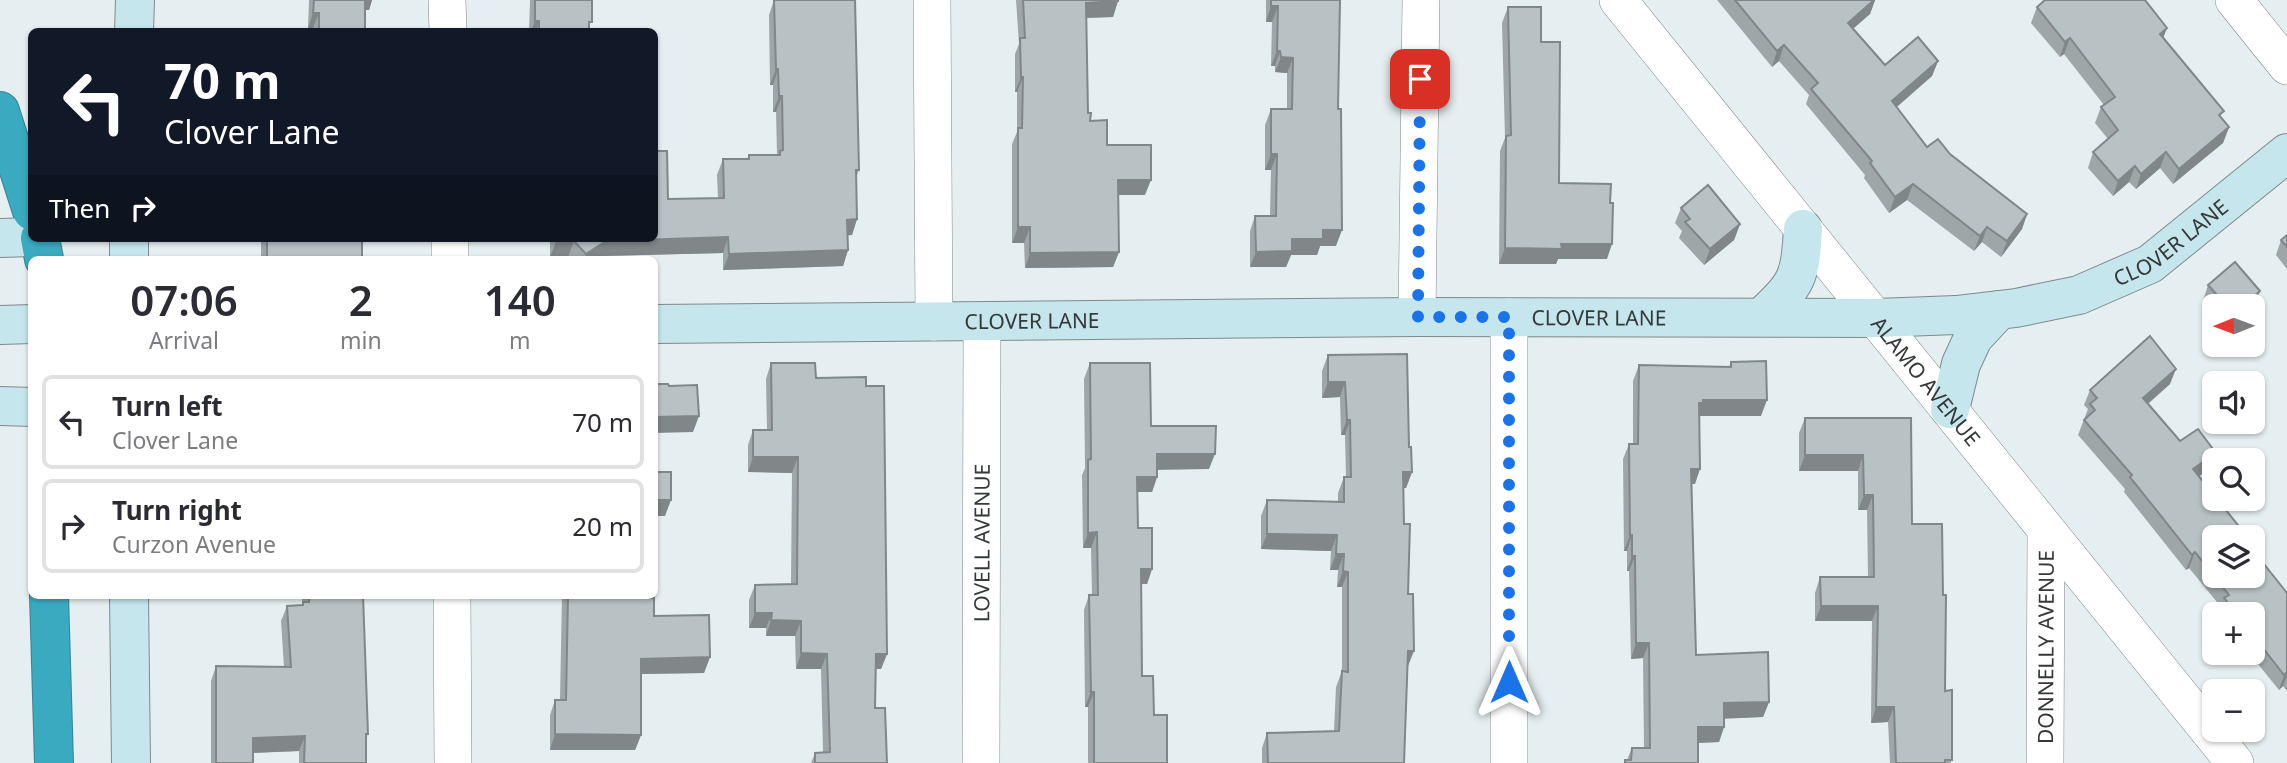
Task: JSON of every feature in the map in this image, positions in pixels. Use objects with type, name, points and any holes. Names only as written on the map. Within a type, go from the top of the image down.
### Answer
[{"type":"highway","points":[[0,111],[28,198]]},
{"type":"highway","points":[[49,599],[54,763]]},
{"type":"street","points":[[134,28],[135,0]]},
{"type":"street","points":[[447,0],[448,28]]},
{"type":"street","points":[[932,0],[934,322]]},
{"type":"street","points":[[1418,317],[1421,0]]},
{"type":"street","name":"ALAMO AVENUE","points":[[1618,0],[2235,763]]},
{"type":"street","points":[[2234,0],[2287,66]]},
{"type":"street","name":"CLOVER LANE","points":[[658,324],[1418,317],[1877,318],[1999,310],[2080,295],[2150,264],[2287,153]]},
{"type":"street","points":[[1762,317],[1787,293],[1801,267],[1803,229]]},
{"type":"street","points":[[0,238],[28,237]]},
{"type":"street","points":[[1950,409],[1961,365],[1973,338],[1999,310]]},
{"type":"street","points":[[1509,317],[1509,763]]},
{"type":"street","name":"LOVELL AVENUE","points":[[981,763],[982,322]]},
{"type":"street","points":[[0,325],[28,324]]},
{"type":"street","points":[[0,406],[28,407]]},
{"type":"street","name":"DONNELLY AVENUE","points":[[2045,763],[2046,531]]},
{"type":"street","points":[[129,599],[131,763]]},
{"type":"street","points":[[452,599],[453,763]]},
{"type":"building","points":[[314,0],[365,0],[365,28],[319,28],[319,13],[313,13]]},
{"type":"building","points":[[535,0],[592,0],[592,22],[589,22],[589,28],[539,28],[539,21],[535,21]]},
{"type":"building","points":[[774,0],[855,0],[859,170],[856,170],[857,219],[847,220],[848,250],[729,254],[728,237],[658,239],[658,151],[667,151],[668,199],[724,198],[723,159],[749,159],[749,155],[780,155],[783,150],[782,96],[779,96]]},
{"type":"building","points":[[1023,0],[1118,0],[1086,3],[1088,113],[1091,113],[1090,121],[1107,120],[1107,145],[1151,145],[1151,180],[1118,180],[1119,252],[1030,253],[1030,227],[1018,227],[1018,128],[1022,128],[1023,77],[1020,38],[1025,38]]},
{"type":"building","points":[[1271,0],[1340,0],[1338,109],[1341,109],[1342,230],[1323,230],[1323,239],[1292,239],[1292,251],[1256,252],[1255,216],[1276,216],[1277,154],[1271,154],[1271,109],[1292,109],[1293,58],[1281,57],[1280,51],[1277,51],[1278,6],[1271,6]]},
{"type":"building","points":[[1735,0],[1874,0],[1848,23],[1885,65],[1918,37],[1938,61],[1892,101],[1927,147],[1938,139],[1950,154],[2027,214],[2007,241],[1987,227],[1980,236],[1913,184],[1895,197],[1870,163],[1872,161],[1811,89],[1818,83],[1784,45],[1777,51]]},
{"type":"building","points":[[2045,0],[2145,0],[2167,28],[2160,34],[2224,111],[2219,115],[2229,127],[2179,169],[2166,152],[2141,174],[2135,166],[2118,181],[2093,152],[2118,130],[2101,107],[2115,97],[2070,38],[2065,42],[2037,7]]},
{"type":"building","points":[[1508,7],[1541,7],[1541,42],[1560,42],[1559,183],[1611,184],[1612,244],[1561,244],[1562,249],[1505,248],[1506,136],[1511,135]]},
{"type":"building","points":[[1708,185],[1740,224],[1710,249],[1685,222],[1690,219],[1681,208]]},
{"type":"building","points":[[2287,235],[2287,247],[2281,240]]},
{"type":"building","points":[[267,242],[362,242],[362,256],[267,256]]},
{"type":"building","points":[[575,242],[604,242],[586,254]]},
{"type":"building","points":[[2235,262],[2260,291],[2257,294],[2216,294],[2208,285]]},
{"type":"building","points":[[2150,336],[2176,369],[2143,398],[2180,441],[2198,429],[2212,448],[2202,448],[2202,463],[2193,469],[2202,480],[2202,511],[2227,511],[2238,525],[2202,525],[2202,561],[2195,552],[2192,555],[2130,477],[2132,475],[2084,420],[2095,410],[2090,404],[2097,398],[2090,390]]},
{"type":"building","points":[[1407,354],[1412,472],[1403,472],[1404,524],[1410,524],[1408,594],[1413,594],[1414,651],[1408,651],[1404,763],[1268,763],[1267,733],[1339,731],[1342,671],[1348,672],[1348,572],[1343,571],[1344,554],[1336,554],[1337,535],[1267,534],[1267,500],[1344,502],[1344,477],[1351,477],[1350,420],[1347,420],[1345,382],[1328,382],[1328,355]]},
{"type":"building","points":[[1766,361],[1767,400],[1703,400],[1703,403],[1699,403],[1700,469],[1691,469],[1696,655],[1768,652],[1769,702],[1724,703],[1724,727],[1698,727],[1698,763],[1625,763],[1625,760],[1631,760],[1632,748],[1650,748],[1649,643],[1636,643],[1635,556],[1632,556],[1630,535],[1629,444],[1638,444],[1639,365],[1731,367],[1731,362]]},
{"type":"building","points":[[771,363],[815,363],[816,378],[866,377],[866,386],[884,386],[887,654],[876,654],[875,708],[885,708],[887,763],[815,763],[815,753],[830,752],[827,654],[801,653],[801,621],[771,620],[772,613],[755,613],[755,585],[797,584],[798,457],[753,457],[753,430],[772,430]]},
{"type":"building","points":[[1090,363],[1150,363],[1151,426],[1216,426],[1215,454],[1157,454],[1157,477],[1137,477],[1138,528],[1152,528],[1152,569],[1141,569],[1142,676],[1153,676],[1154,715],[1167,715],[1167,763],[1094,763],[1094,692],[1091,692],[1089,595],[1098,595],[1097,532],[1088,533],[1088,460],[1091,459]]},
{"type":"building","points":[[658,384],[697,385],[699,416],[658,417]]},
{"type":"building","points":[[1805,418],[1911,418],[1912,524],[1942,524],[1943,595],[1946,595],[1945,691],[1952,690],[1952,760],[1945,760],[1945,763],[1896,763],[1894,707],[1876,707],[1878,606],[1821,606],[1820,577],[1874,577],[1873,495],[1864,495],[1863,455],[1805,455]]},
{"type":"building","points":[[658,472],[671,472],[671,500],[658,500]]},
{"type":"building","points":[[2265,565],[2287,593],[2287,672],[2284,675],[2265,651],[2265,602],[2227,602],[2224,598],[2229,595],[2223,588],[2265,588]]},
{"type":"building","points":[[309,599],[363,599],[368,734],[366,763],[304,763],[305,736],[253,738],[253,763],[216,763],[216,666],[291,667],[287,606],[309,602]]},
{"type":"building","points":[[568,599],[654,599],[654,616],[709,615],[710,657],[641,659],[641,735],[555,734],[555,700],[566,700]]},
{"type":"route","points":[[1420,79],[1418,317],[1509,317],[1509,682]]}]
